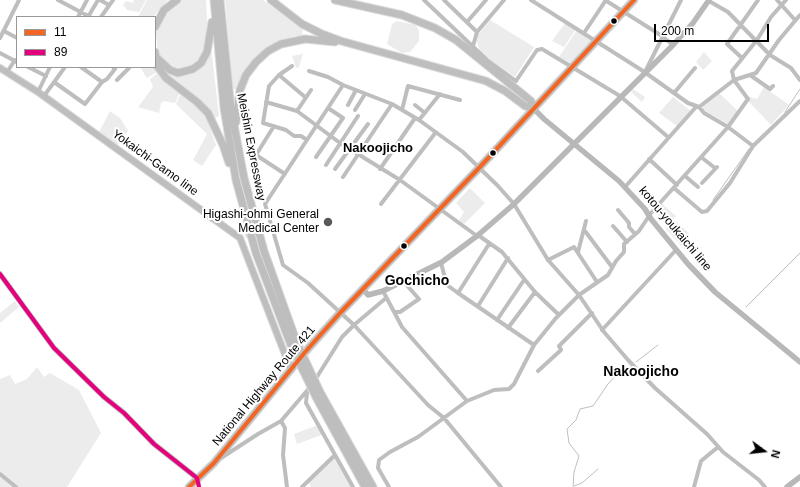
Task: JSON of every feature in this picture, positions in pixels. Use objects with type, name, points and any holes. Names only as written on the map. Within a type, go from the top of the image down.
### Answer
[{"type":"highway","points":[[156,16],[162,7],[170,0]]},
{"type":"highway","points":[[156,25],[164,10],[177,0]]},
{"type":"highway","points":[[271,0],[302,24],[341,41],[486,81],[505,91],[525,106],[534,109]]},
{"type":"highway","points":[[335,0],[402,15],[435,28],[456,40],[531,101],[534,109]]},
{"type":"highway","name":"National Highway Route 421","points":[[188,487],[214,463],[340,313],[479,168],[634,0]]},
{"type":"highway","points":[[156,57],[163,65],[178,73],[193,69],[201,63],[210,42],[216,1]]},
{"type":"highway","name":"Meishin Expressway","points":[[216,1],[230,101],[244,178],[264,251],[295,346]]},
{"type":"highway","name":"Meishin Expressway","points":[[216,1],[224,108],[230,147],[242,206],[256,253],[295,346],[365,487]]},
{"type":"highway","points":[[236,135],[240,90],[246,75],[256,62],[268,51],[281,44],[305,39],[341,41]]},
{"type":"highway","points":[[156,64],[166,78],[197,102],[210,118],[223,146],[242,213],[256,253]]},
{"type":"highway","name":"Meishin Expressway","points":[[318,395],[373,487]]},
{"type":"main road","name":"Yokaichi-Gamo line","points":[[0,68],[44,96],[240,238],[264,305],[291,370]]},
{"type":"street","points":[[0,38],[19,0]]},
{"type":"street","points":[[58,0],[87,16]]},
{"type":"street","points":[[79,16],[87,0]]},
{"type":"street","points":[[90,16],[99,0],[109,5]]},
{"type":"street","points":[[102,16],[113,0]]},
{"type":"street","points":[[424,0],[487,60],[516,81],[537,50],[542,49],[621,97],[668,137]]},
{"type":"street","points":[[444,0],[477,32]]},
{"type":"street","points":[[467,22],[486,0]]},
{"type":"street","points":[[473,46],[477,32],[504,0]]},
{"type":"street","points":[[531,0],[597,40],[674,93],[698,107],[704,113],[728,127],[753,146]]},
{"type":"street","points":[[584,33],[605,0],[662,36],[673,45]]},
{"type":"street","points":[[645,72],[681,0]]},
{"type":"street","points":[[742,58],[727,44],[742,25],[758,0]]},
{"type":"street","points":[[777,0],[795,20]]},
{"type":"street","points":[[389,487],[378,468],[379,460],[390,452],[418,437],[467,400],[494,390],[509,389],[519,376],[534,344],[559,315],[579,295],[608,276],[612,267],[624,252],[624,244],[635,234],[648,216],[728,127],[748,99],[734,80],[732,71],[757,40],[771,17],[786,0]]},
{"type":"street","points":[[363,290],[368,295],[383,291],[441,263],[477,236],[514,204],[673,45],[694,23],[709,1],[728,12],[770,55],[791,68],[800,80]]},
{"type":"street","points":[[624,187],[668,137],[698,107],[734,80],[756,73],[800,15]]},
{"type":"street","points":[[4,31],[16,37]]},
{"type":"street","points":[[655,51],[662,56]]},
{"type":"street","points":[[0,53],[16,61],[7,72]]},
{"type":"street","points":[[292,66],[279,75],[269,86],[263,124],[286,130],[294,136],[301,136],[307,140]]},
{"type":"street","points":[[30,68],[46,76]]},
{"type":"street","points":[[38,92],[50,68]]},
{"type":"street","points":[[44,96],[64,68]]},
{"type":"street","points":[[82,68],[102,82]]},
{"type":"street","points":[[54,82],[85,104],[102,82],[107,79],[115,69],[114,68]]},
{"type":"street","points":[[117,80],[128,68]]},
{"type":"street","points":[[674,93],[695,68]]},
{"type":"street","points":[[309,71],[328,77],[343,85],[392,104],[417,119],[463,152],[514,204],[548,260],[579,295],[602,330],[655,388],[707,434],[718,447],[759,480],[765,487]]},
{"type":"street","points":[[279,75],[305,97]]},
{"type":"street","points":[[750,75],[770,89],[773,86]]},
{"type":"street","points":[[343,85],[265,204],[283,265],[308,283],[354,324],[428,405],[444,418],[501,487]]},
{"type":"street","points":[[402,110],[408,86],[460,100]]},
{"type":"street","points":[[297,111],[311,90]]},
{"type":"street","points":[[348,105],[356,90]]},
{"type":"street","points":[[354,110],[365,94]]},
{"type":"street","points":[[380,170],[417,119],[425,113],[440,94]]},
{"type":"street","points":[[650,158],[702,212],[707,211],[730,183],[753,146],[800,101]]},
{"type":"street","points":[[266,102],[297,111],[340,143],[380,170],[400,180],[477,236],[502,252],[524,280],[559,315]]},
{"type":"street","points":[[343,177],[392,104]]},
{"type":"street","points":[[415,105],[425,113]]},
{"type":"street","points":[[316,157],[344,118],[328,108]]},
{"type":"street","name":"kotou-youkaichi line","points":[[534,109],[624,187],[646,209],[648,216],[676,250],[715,292],[800,362]]},
{"type":"street","points":[[326,165],[358,116]]},
{"type":"street","points":[[335,169],[368,124]]},
{"type":"street","points":[[274,126],[256,156],[285,174]]},
{"type":"street","points":[[381,204],[436,132]]},
{"type":"street","points":[[701,157],[716,168],[702,184]]},
{"type":"street","points":[[685,176],[698,187]]},
{"type":"street","points":[[618,210],[635,234]]},
{"type":"street","points":[[578,252],[585,231],[586,221]]},
{"type":"street","points":[[613,226],[627,242]]},
{"type":"street","points":[[585,231],[612,267]]},
{"type":"street","points":[[458,293],[489,244]]},
{"type":"street","points":[[548,260],[574,247],[597,282]]},
{"type":"street","points":[[602,330],[676,250]]},
{"type":"street","points":[[478,306],[508,258]]},
{"type":"street","points":[[441,263],[446,285],[534,344]]},
{"type":"street","points":[[0,274],[54,348],[104,397],[124,413],[154,444],[197,478],[199,487]]},
{"type":"street","points":[[497,320],[524,280]]},
{"type":"street","points":[[394,312],[400,312],[419,299],[404,281]]},
{"type":"street","points":[[383,291],[402,327],[467,400]]},
{"type":"street","points":[[508,328],[535,292]]},
{"type":"street","points":[[214,463],[258,434],[281,421],[306,393],[342,337],[354,324],[386,298]]},
{"type":"street","points":[[538,371],[561,350],[559,346],[592,314]]},
{"type":"street","points":[[306,393],[306,404],[354,487]]},
{"type":"street","points":[[281,421],[285,428],[283,455],[287,487]]},
{"type":"street","points":[[694,487],[701,461],[718,447]]},
{"type":"street","points":[[302,487],[335,455]]},
{"type":"street","points":[[0,474],[16,487]]},
{"type":"street","points":[[787,487],[800,476]]},
{"type":"shaded area","points":[[134,0],[146,0],[139,12],[127,10],[123,5],[126,1],[133,3]]},
{"type":"shaded area","points":[[147,0],[168,0],[154,16],[139,16]]},
{"type":"shaded area","points":[[182,0],[206,0],[208,35],[203,52],[197,62],[188,68],[177,70],[160,59],[156,33],[158,22],[168,10]]},
{"type":"shaded area","points":[[225,0],[263,0],[303,29],[302,36],[295,36],[285,39],[264,50],[252,61],[243,75],[238,89],[233,89]]},
{"type":"shaded area","points":[[490,20],[534,47],[515,77],[484,56],[480,51],[477,42],[478,35]]},
{"type":"shaded area","points":[[397,21],[416,25],[419,31],[419,41],[410,52],[402,53],[387,44],[392,24]]},
{"type":"shaded area","points":[[565,23],[576,29],[564,47],[552,41]]},
{"type":"shaded area","points":[[577,30],[592,39],[570,63],[559,57]]},
{"type":"shaded area","points":[[704,52],[712,61],[703,70],[696,62]]},
{"type":"shaded area","points":[[209,54],[212,55],[219,116],[215,118],[205,106],[170,78],[171,75],[187,75],[195,71]]},
{"type":"shaded area","points":[[303,54],[299,67],[296,68],[292,56]]},
{"type":"shaded area","points":[[141,68],[155,68],[157,72],[147,78]]},
{"type":"shaded area","points":[[158,73],[180,92],[175,103],[164,101],[161,103],[159,113],[138,107],[153,87],[150,79]]},
{"type":"shaded area","points":[[764,87],[789,105],[771,125],[748,101],[750,97],[757,99]]},
{"type":"shaded area","points":[[633,89],[645,97],[642,102],[631,92]]},
{"type":"shaded area","points":[[181,93],[196,104],[205,115],[216,145],[202,166],[193,160],[207,134],[176,104]]},
{"type":"shaded area","points":[[719,93],[738,111],[728,124],[703,110],[703,106]]},
{"type":"shaded area","points":[[673,97],[691,111],[677,126],[659,113]]},
{"type":"shaded area","points":[[110,111],[120,118],[128,131],[116,147],[98,134]]},
{"type":"shaded area","points":[[470,188],[485,203],[464,224],[459,220],[464,212],[456,203]]},
{"type":"shaded area","points":[[661,203],[676,216],[667,226],[654,211]]},
{"type":"shaded area","points":[[674,220],[689,233],[687,237],[690,243],[684,249],[666,229]]},
{"type":"shaded area","points":[[15,301],[19,307],[0,323],[0,313]]},
{"type":"shaded area","points":[[37,367],[44,377],[50,373],[79,390],[101,433],[67,487],[0,487],[0,379],[10,375],[15,384],[27,379]]},
{"type":"shaded area","points":[[318,425],[324,434],[297,444],[294,434]]},
{"type":"shaded area","points":[[335,455],[353,487],[311,487],[308,482]]},
{"type":"waterway","points":[[785,112],[800,89]]},
{"type":"waterway","points":[[713,200],[749,149]]},
{"type":"waterway","points":[[746,307],[800,253]]},
{"type":"waterway","points":[[636,362],[658,345]]},
{"type":"waterway","points":[[573,487],[574,472],[579,456],[569,443],[567,429],[576,420],[580,409],[593,406],[617,374],[631,366]]},
{"type":"waterway","points":[[574,486],[582,483],[598,469]]},
{"type":"tunnel","points":[[240,238],[272,227]]},
{"type":"transit line","name":"11","points":[[189,487],[214,463],[306,351],[340,313],[479,168],[634,0]]},
{"type":"transit line","name":"89","points":[[0,274],[54,348],[104,397],[124,413],[154,444],[197,478],[199,487]]},
{"type":"place","name":"Higashi-ohmi General Medical Center","points":[[328,222]]},
{"type":"district","name":"Nakoojicho","points":[[378,148]]},
{"type":"district","name":"Gochicho","points":[[417,281]]},
{"type":"district","name":"Nakoojicho","points":[[641,372]]}]
